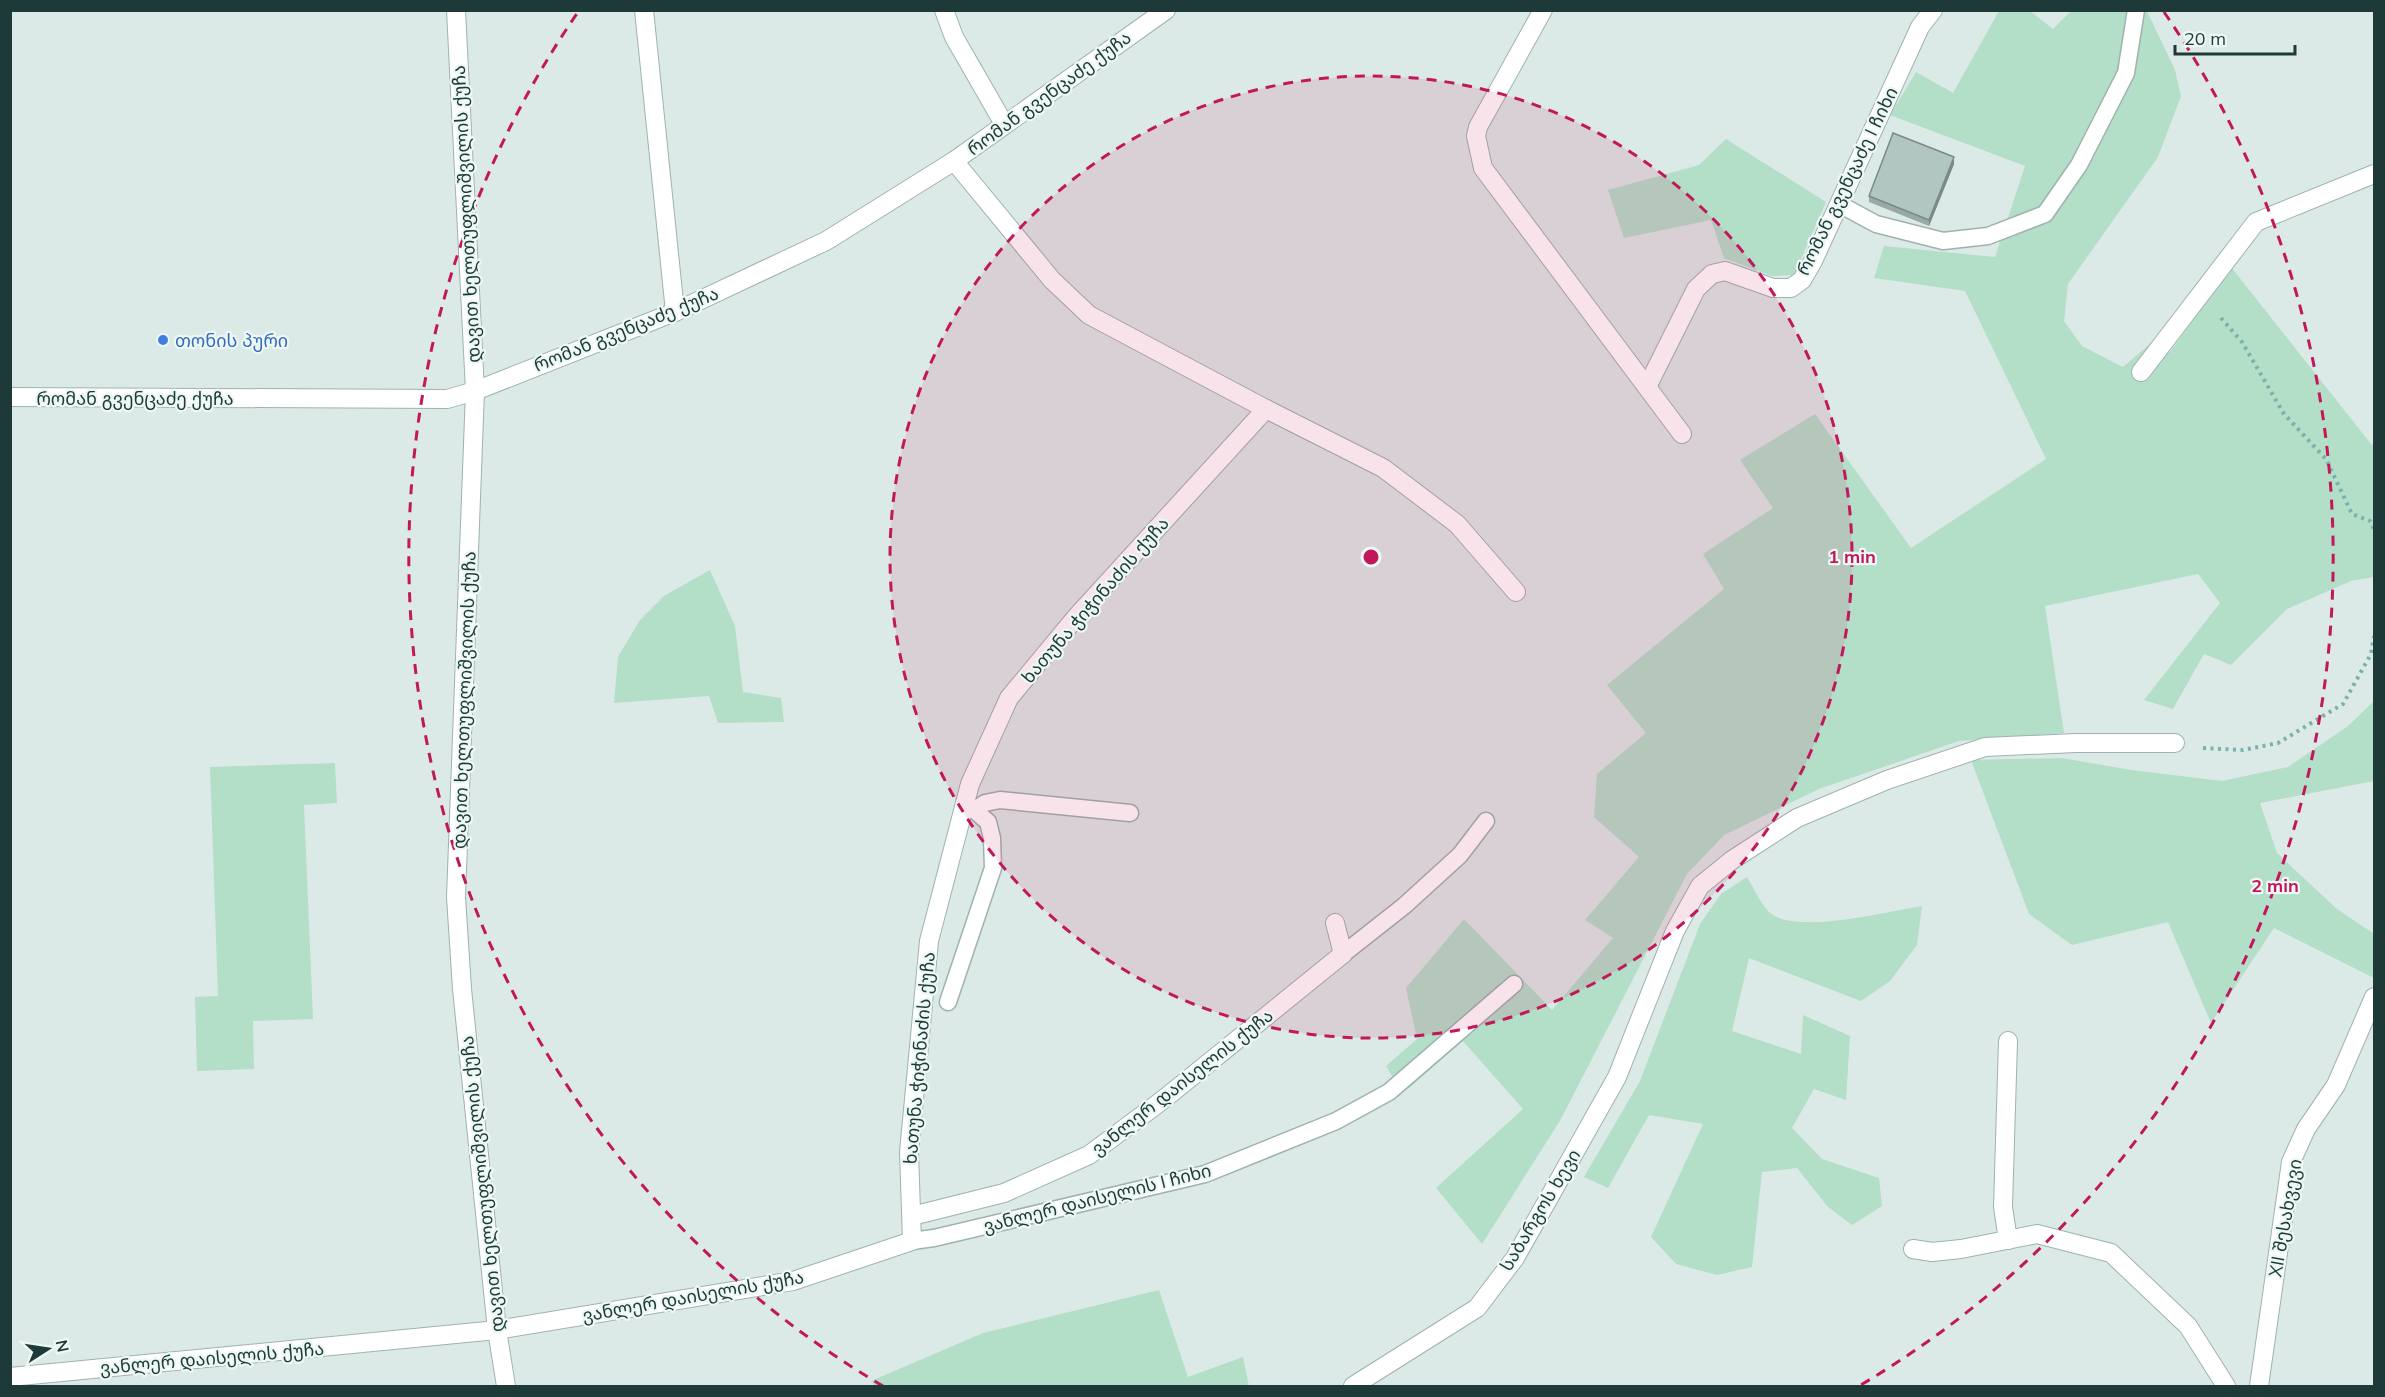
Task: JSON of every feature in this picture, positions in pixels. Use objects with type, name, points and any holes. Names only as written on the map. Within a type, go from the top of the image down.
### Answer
[{"type":"street","name":"დავით ხელთუფლიშვილის ქუჩა","points":[[456,10],[475,391],[456,897],[462,989],[497,1330],[506,1386]]},
{"type":"street","points":[[644,10],[675,312]]},
{"type":"street","points":[[944,10],[954,37],[1004,124]]},
{"type":"street","name":"რომან გვენცაძე ქუჩა","points":[[10,397],[447,399],[475,391],[675,312],[826,241],[954,161],[1166,10]]},
{"type":"street","points":[[1543,10],[1478,127],[1476,136],[1483,168],[1682,434]]},
{"type":"street","name":"რომან გვენცაძე I ჩიხი","points":[[1647,387],[1696,289],[1712,274],[1725,271],[1773,288],[1791,288],[1802,280],[1813,261],[1920,27],[1933,10]]},
{"type":"street","points":[[954,161],[1052,280],[1089,315],[1383,468],[1457,524],[1516,592]]},
{"type":"street","points":[[2141,372],[2256,222],[2374,174]]},
{"type":"street","name":"ხათუნა ჭიჭინაძის ქუჩა","points":[[912,1216],[909,1152],[929,941],[970,806],[970,783],[1009,698],[1077,616],[1266,409]]},
{"type":"street","name":"საბარგოს ხევი","points":[[1353,1386],[1477,1308],[1515,1258],[1617,1077],[1674,931],[1700,886],[1732,860],[1797,818],[1887,780],[1985,747],[2076,743],[2175,743]]},
{"type":"street","points":[[1335,923],[1343,954]]},
{"type":"street","name":"ვანლერ დაისელის ქუჩა","points":[[912,1216],[1004,1193],[1089,1155],[1164,1099],[1343,954]]},
{"type":"street","name":"XII შესახვევი","points":[[2259,1386],[2291,1162],[2306,1129],[2336,1085],[2374,997]]},
{"type":"street","points":[[2008,1041],[2003,1207],[2008,1240]]},
{"type":"street","points":[[912,1216],[912,1240]]},
{"type":"street","points":[[1913,1249],[1932,1252],[1961,1249],[2037,1234],[2111,1253],[2188,1326],[2226,1386]]},
{"type":"street","name":"ვანლერ დაისელის ქუჩა","points":[[10,1377],[497,1330],[793,1281],[912,1240]]},
{"type":"lane","points":[[1839,204],[1876,224],[1943,241],[1988,236],[2045,214],[2079,165],[2126,73],[2136,10]]},
{"type":"lane","points":[[970,806],[1000,800],[1130,813]]},
{"type":"lane","points":[[948,1002],[993,868],[988,822],[970,806]]},
{"type":"lane","points":[[1343,954],[1404,906],[1460,855],[1486,821]]},
{"type":"lane","name":"ვანლერ დაისელის I ჩიხი","points":[[912,1240],[955,1233],[1205,1174],[1336,1121],[1389,1092],[1514,984]]},
{"type":"path","points":[[2200,296],[2242,342],[2284,414],[2326,459],[2352,514],[2370,521],[2374,529]]},
{"type":"path","points":[[2175,743],[2203,748],[2243,750],[2278,743],[2343,704],[2371,654],[2374,636]]},
{"type":"green space","points":[[1999,11],[2030,11],[2053,29],[2071,11],[2147,11],[2175,70],[2181,96],[2158,157],[2068,284],[2064,321],[2082,346],[2123,367],[2151,343],[2170,352],[2231,267],[2374,445],[2374,577],[2351,581],[2287,609],[2231,665],[2204,654],[2173,709],[2144,700],[2220,603],[2198,574],[2045,606],[2064,733],[1959,741],[1819,789],[1724,835],[1687,874],[1561,1119],[1482,1244],[1436,1188],[1523,1109],[1463,1041],[1409,1088],[1392,1076],[1386,1066],[1417,1039],[1406,988],[1464,919],[1552,1010],[1613,938],[1585,920],[1639,857],[1594,817],[1597,774],[1646,733],[1607,685],[1724,589],[1703,554],[1773,508],[1740,460],[1815,414],[1911,548],[2046,459],[1965,291],[1874,278],[1884,246],[1995,257],[2025,166],[1890,115],[1916,72],[1953,93]]},
{"type":"green space","points":[[1726,139],[1826,202],[1794,275],[1772,276],[1724,258],[1711,220],[1624,238],[1608,190],[1699,165]]},
{"type":"green space","points":[[710,570],[735,626],[743,692],[781,698],[784,722],[718,723],[709,696],[614,703],[618,657],[640,620],[664,596]]},
{"type":"green space","points":[[2374,701],[2374,781],[2260,803],[2277,853],[2337,909],[2374,934],[2374,978],[2274,928],[2211,1023],[2168,922],[2072,945],[2029,914],[1971,760],[2062,758],[2131,770],[2222,781],[2288,767],[2348,726]]},
{"type":"green space","points":[[335,763],[337,803],[304,805],[313,1019],[253,1021],[254,1069],[197,1071],[195,997],[218,996],[210,767]]},
{"type":"green space","points":[[1747,877],[1769,912],[1781,919],[1799,922],[1842,920],[1922,906],[1917,945],[1890,981],[1861,1001],[1749,958],[1732,1031],[1801,1054],[1803,1015],[1850,1036],[1846,1100],[1814,1089],[1792,1128],[1822,1159],[1879,1178],[1882,1206],[1852,1225],[1828,1207],[1797,1168],[1762,1172],[1752,1267],[1717,1275],[1676,1264],[1651,1237],[1703,1124],[1649,1115],[1608,1188],[1584,1177],[1640,1081],[1700,924],[1721,894]]},
{"type":"green space","points":[[1159,1290],[1188,1377],[1243,1357],[1249,1386],[875,1386],[871,1381],[983,1333]]},
{"type":"building","points":[[1893,133],[1954,157],[1929,220],[1869,196]]},
{"type":"place","name":"თონის პური","points":[[163,340]]}]
